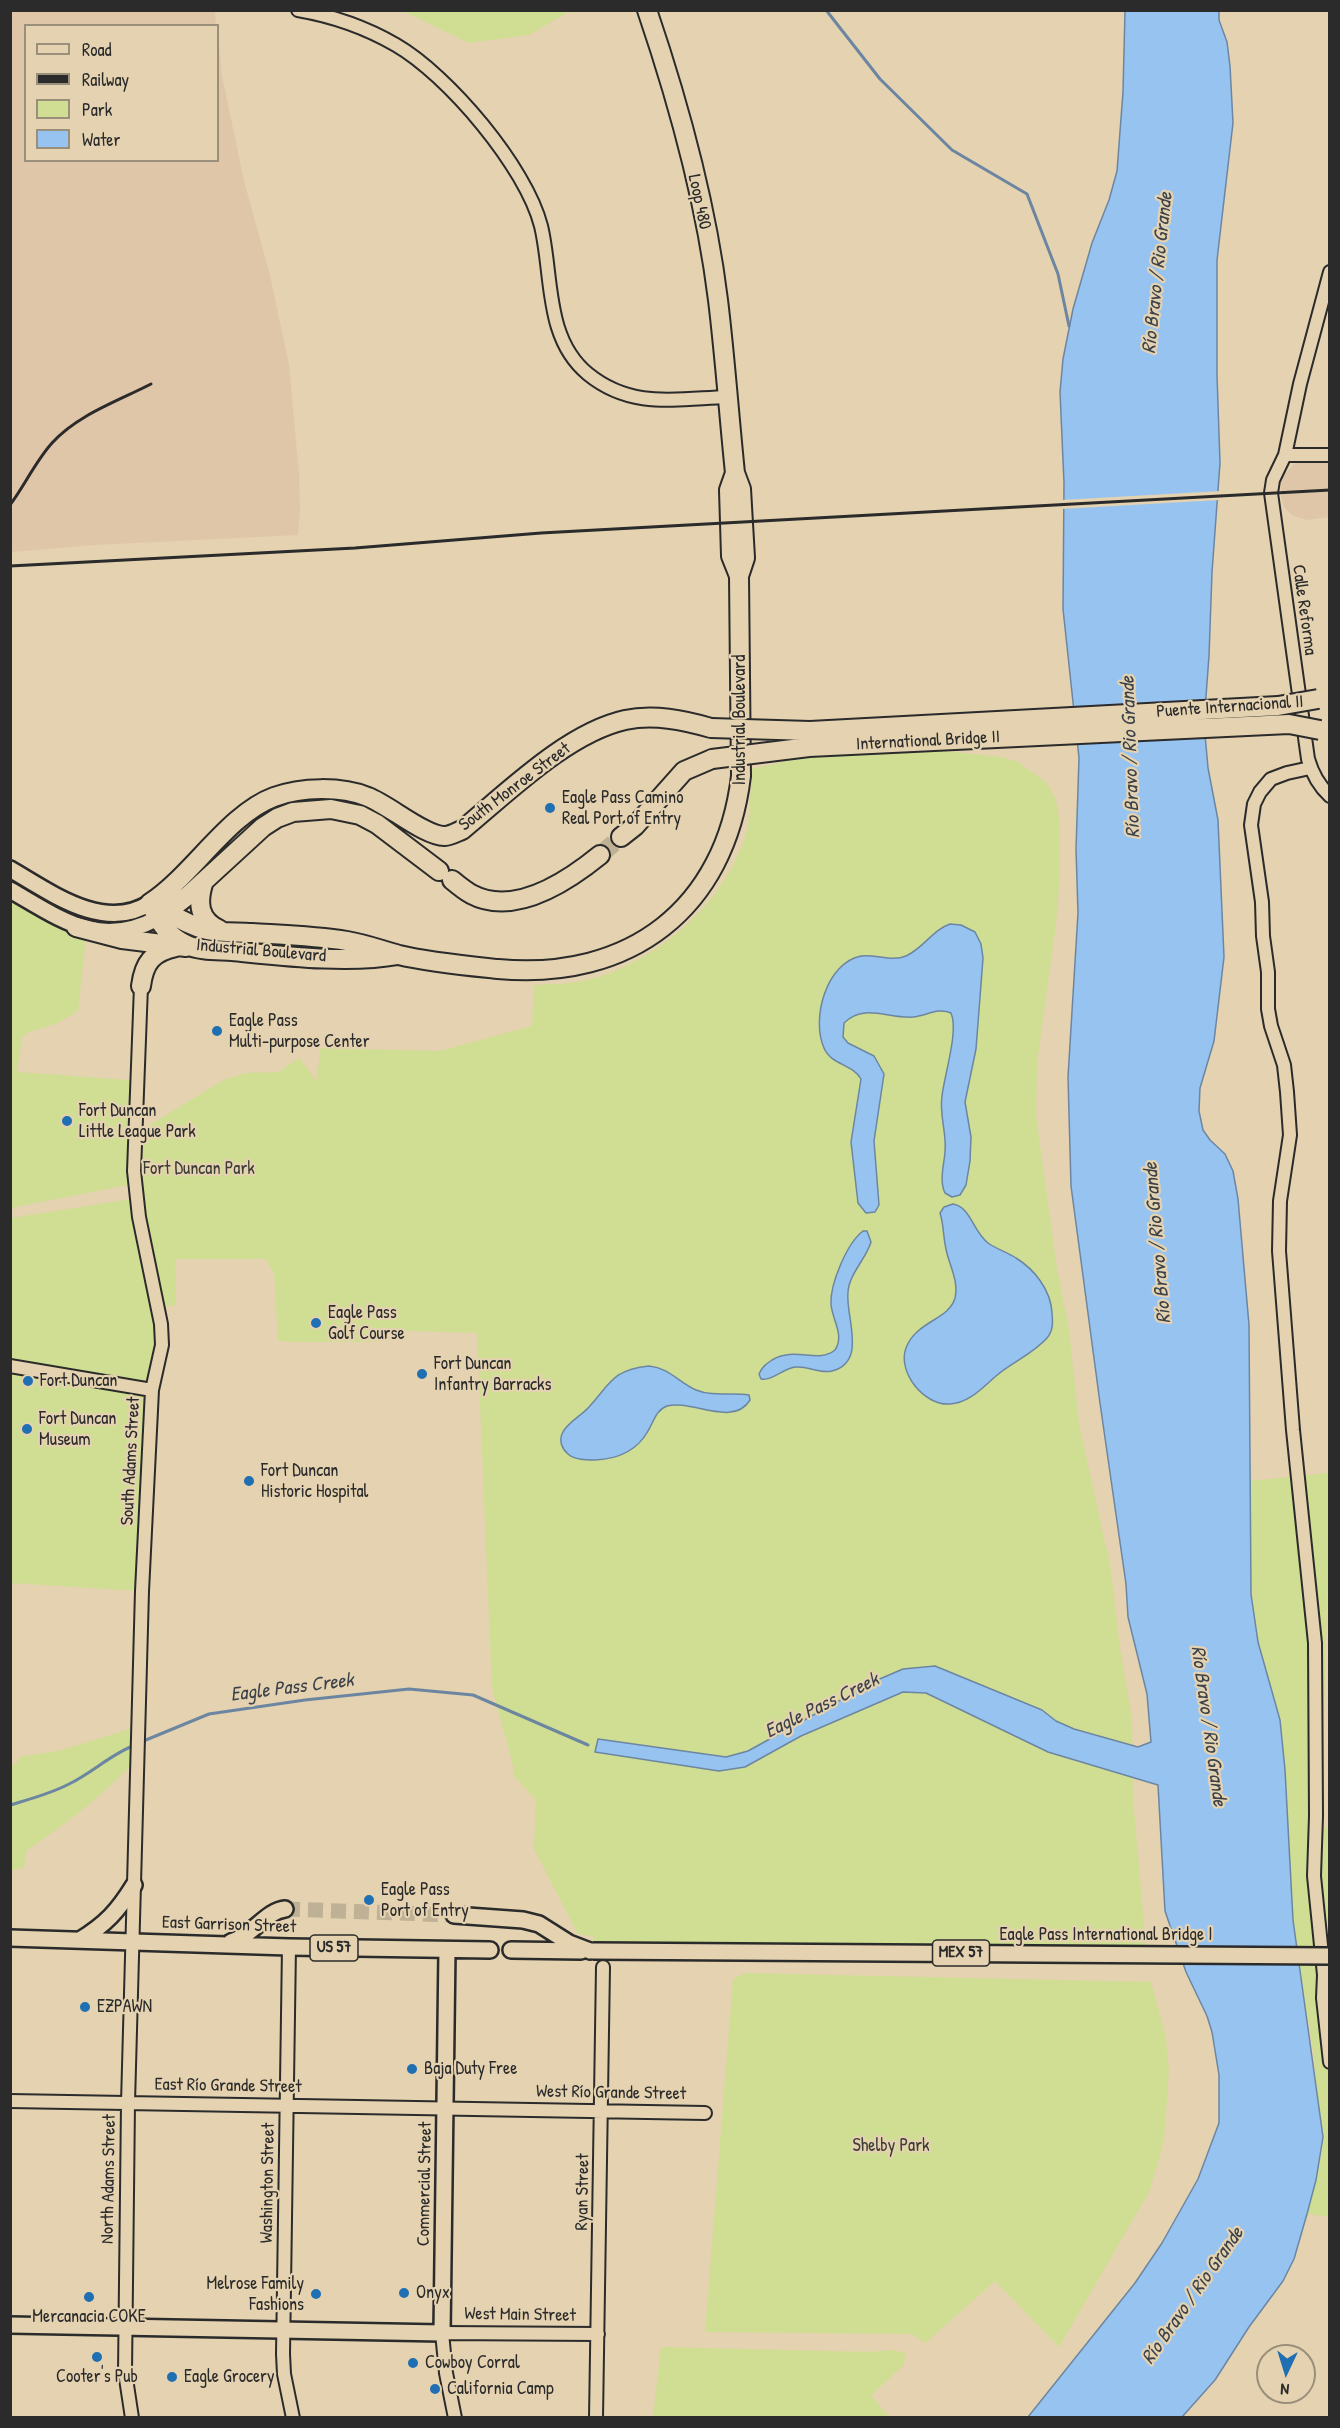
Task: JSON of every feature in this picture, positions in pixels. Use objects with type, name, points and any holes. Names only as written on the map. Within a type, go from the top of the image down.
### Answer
[{"type":"highway","name":"Loop 480","points":[[647,10],[686,139],[703,215],[718,299],[727,398]]},
{"type":"highway","name":"Industrial Boulevard","points":[[159,911],[187,924],[208,930],[315,936],[373,946],[400,955],[499,969],[572,968],[599,961],[629,948],[660,929],[684,908],[704,883],[718,860],[730,833],[738,806],[742,741],[739,576],[731,556],[729,490],[735,473],[727,398]]},
{"type":"highway","name":"Puente Internacional II","points":[[1143,722],[1278,706],[1324,696]]},
{"type":"highway","name":"South Monroe Street","points":[[159,911],[173,885],[235,823],[273,797],[316,790],[367,796],[431,834],[446,836],[462,830],[551,758],[601,727],[626,720],[653,717],[683,720],[711,728]]},
{"type":"highway","name":"Puente Internacional II","points":[[1143,722],[1289,724],[1325,732]]},
{"type":"highway","name":"International Bridge II","points":[[711,728],[810,731],[1143,722]]},
{"type":"highway","name":"International Bridge II","points":[[621,837],[635,826],[684,771],[712,759],[810,747],[1143,722]]},
{"type":"highway","points":[[348,811],[352,793]]},
{"type":"highway","points":[[159,911],[204,881],[262,827],[277,818],[311,810],[348,811],[360,815],[377,824],[472,895],[491,900],[513,900],[535,895],[560,884],[600,855]]},
{"type":"highway","points":[[204,881],[200,895],[201,911],[213,926],[225,932]]},
{"type":"highway","name":"Industrial Boulevard","points":[[159,911],[164,929],[189,947],[344,958],[375,959],[400,955]]},
{"type":"highway","points":[[76,927],[110,937],[189,947]]},
{"type":"highway","points":[[110,937],[132,954],[136,961],[141,986]]},
{"type":"highway","points":[[141,986],[143,970],[153,956],[167,949],[189,947]]},
{"type":"main road","points":[[10,869],[65,900],[95,912],[128,912],[141,909],[159,911]]},
{"type":"main road","points":[[10,890],[76,927],[114,932],[134,929],[159,911]]},
{"type":"main road","points":[[80,1940],[113,1915],[134,1885]]},
{"type":"main road","name":"US 57","points":[[222,1944],[245,1937],[274,1912],[285,1910]]},
{"type":"main road","points":[[454,1915],[523,1920],[539,1924],[569,1943],[592,1951]]},
{"type":"main road","name":"East Garrison Street","points":[[10,1938],[447,1950]]},
{"type":"main road","name":"US 57","points":[[447,1950],[490,1950]]},
{"type":"main road","name":"Commercial Street","points":[[442,2332],[447,1950]]},
{"type":"main road","name":"Eagle Pass International Bridge I","points":[[511,1950],[1329,1956]]},
{"type":"main road","points":[[10,2325],[442,2332]]},
{"type":"street","points":[[298,10],[356,25],[396,45],[431,69],[489,134],[514,166],[531,198],[545,246],[554,316],[564,345],[586,372],[610,389],[632,398],[660,400],[727,398]]},
{"type":"street","points":[[1329,272],[1300,384],[1285,455],[1329,455]]},
{"type":"street","name":"Calle Reforma","points":[[1285,455],[1273,480],[1271,493],[1275,530],[1310,768],[1329,796]]},
{"type":"street","points":[[1310,768],[1271,779],[1254,804],[1251,825],[1262,902],[1263,936],[1268,972],[1268,1009],[1284,1065],[1288,1103],[1289,1146],[1280,1201],[1279,1251],[1293,1430],[1315,1643],[1314,1876],[1324,1976],[1323,1998],[1329,2062]]},
{"type":"street","name":"South Adams Street","points":[[132,1941],[137,1753],[152,1390],[162,1345],[161,1324],[139,1217],[134,1171],[141,986]]},
{"type":"street","points":[[10,1366],[152,1390]]},
{"type":"street","name":"North Adams Street","points":[[132,1941],[124,2327],[124,2372],[132,2418]]},
{"type":"street","name":"Washington Street","points":[[289,1947],[283,2330],[284,2374],[293,2418]]},
{"type":"street","name":"Ryan Street","points":[[597,2418],[603,1967]]},
{"type":"street","name":"East Río Grande Street","points":[[10,2101],[445,2108]]},
{"type":"street","name":"West Río Grande Street","points":[[445,2108],[705,2113]]},
{"type":"street","name":"West Main Street","points":[[442,2332],[598,2334]]},
{"type":"street","name":"Commercial Street","points":[[442,2332],[446,2373],[455,2418]]},
{"type":"shaded area","points":[[11,10],[215,11],[216,24],[24,24],[24,162],[219,162],[219,46],[222,76],[244,181],[270,275],[289,365],[299,475],[298,535],[95,545],[11,552]]},
{"type":"shaded area","points":[[1329,462],[1329,517],[1307,520],[1293,516],[1284,507],[1281,496],[1281,482],[1285,474],[1295,463]]},
{"type":"green space","points":[[403,11],[570,11],[529,35],[469,43]]},
{"type":"green space","name":"Eagle Pass Golf Course","points":[[935,750],[1002,757],[1018,762],[1047,783],[1056,800],[1059,819],[1060,874],[1056,924],[1037,1063],[1036,1116],[1057,1269],[1069,1330],[1079,1424],[1111,1570],[1120,1649],[1132,1720],[1133,1799],[1146,1947],[593,1942],[593,1936],[578,1934],[534,1849],[536,1800],[513,1775],[513,1765],[492,1688],[477,1333],[375,1330],[374,1342],[278,1340],[274,1273],[266,1259],[175,1259],[176,1305],[163,1307],[142,1205],[138,1132],[224,1080],[246,1073],[279,1072],[299,1058],[317,1081],[320,1048],[440,1051],[532,1026],[534,985],[582,981],[622,968],[667,941],[706,905],[722,884],[745,837],[752,769],[809,756]]},
{"type":"green space","name":"Fort Duncan Park","points":[[11,898],[86,936],[78,1011],[58,1023],[29,1032],[22,1037],[17,1072],[129,1080],[127,1185],[11,1208]]},
{"type":"green space","name":"Fort Duncan Park","points":[[131,1199],[157,1337],[147,1382],[121,1385],[11,1366],[11,1218]]},
{"type":"green space","points":[[11,1372],[148,1394],[139,1591],[11,1583]]},
{"type":"green space","points":[[1328,1473],[1327,1606],[1320,1827],[1330,1828],[1329,2217],[1307,2214],[1322,2152],[1314,2058],[1293,1920],[1280,1720],[1258,1642],[1253,1614],[1249,1481]]},
{"type":"green space","points":[[130,1729],[132,1764],[81,1810],[26,1851],[24,1867],[11,1871],[10,1766],[17,1763],[19,1757],[58,1751]]},
{"type":"green space","name":"Shelby Park","points":[[745,1973],[1151,1982],[1166,2038],[1169,2071],[1164,2138],[1159,2159],[1149,2192],[1059,2347],[995,2281],[925,2343],[912,2334],[705,2332],[733,1979]]},
{"type":"green space","points":[[661,2347],[869,2352],[893,2350],[905,2353],[904,2365],[871,2395],[889,2417],[653,2417]]},
{"type":"water","name":"Río Bravo / Rio Grande","points":[[1125,11],[1219,11],[1230,66],[1233,123],[1217,260],[1220,463],[1204,723],[1208,768],[1218,820],[1224,957],[1214,1041],[1200,1088],[1199,1111],[1203,1130],[1225,1154],[1233,1171],[1238,1199],[1249,1325],[1251,1594],[1258,1642],[1280,1720],[1293,1920],[1323,2137],[1316,2180],[1307,2214],[1294,2259],[1283,2281],[1249,2327],[1215,2380],[1182,2417],[1028,2417],[1135,2283],[1162,2243],[1198,2179],[1219,2123],[1219,2075],[1212,2032],[1186,1972],[1165,1911],[1158,1785],[1048,1752],[926,1693],[903,1692],[801,1736],[745,1767],[719,1771],[595,1752],[598,1739],[726,1757],[748,1751],[875,1681],[903,1669],[935,1666],[1042,1710],[1056,1721],[1074,1729],[1138,1747],[1151,1742],[1147,1694],[1128,1617],[1126,1584],[1071,1186],[1068,1077],[1078,913],[1076,849],[1079,758],[1063,609],[1064,483],[1060,392],[1063,359],[1073,309],[1092,243],[1109,200],[1117,171],[1123,92]]},
{"type":"water","points":[[950,924],[961,925],[975,932],[981,944],[983,958],[976,1049],[965,1102],[971,1137],[966,1185],[960,1195],[952,1197],[945,1193],[942,1183],[945,1145],[941,1103],[952,1042],[951,1013],[937,1011],[913,1017],[877,1013],[860,1014],[844,1023],[843,1037],[848,1043],[874,1056],[884,1074],[874,1141],[879,1205],[875,1212],[866,1213],[858,1203],[851,1142],[861,1079],[853,1070],[827,1054],[824,1048],[819,1022],[825,994],[830,981],[849,961],[861,956],[901,958],[912,953],[938,930]]},
{"type":"water","points":[[953,1204],[964,1210],[988,1243],[1016,1258],[1035,1274],[1045,1288],[1051,1304],[1052,1323],[1049,1335],[1035,1349],[1002,1371],[969,1398],[950,1404],[931,1399],[915,1386],[905,1367],[904,1357],[906,1348],[917,1332],[946,1311],[955,1298],[955,1279],[946,1249],[940,1213],[944,1207]]},
{"type":"water","points":[[863,1231],[867,1231],[871,1242],[849,1285],[848,1302],[852,1348],[849,1358],[843,1366],[832,1371],[823,1372],[796,1367],[770,1378],[761,1379],[759,1374],[763,1368],[781,1356],[789,1354],[821,1356],[835,1350],[839,1339],[831,1304],[833,1286],[846,1254]]},
{"type":"water","points":[[649,1366],[669,1373],[696,1390],[749,1395],[750,1400],[743,1408],[733,1412],[677,1405],[667,1406],[658,1413],[638,1444],[626,1453],[595,1460],[577,1459],[568,1454],[561,1439],[567,1426],[585,1411],[613,1379],[627,1371]]},
{"type":"pier","points":[[1221,491],[1220,500],[1061,509],[1061,500]]},
{"type":"waterway","points":[[826,10],[880,79],[952,150],[1027,194],[1058,274],[1069,326]]},
{"type":"waterway","name":"Eagle Pass Creek","points":[[141,1742],[209,1714],[305,1700],[409,1689],[473,1695],[588,1745]]},
{"type":"waterway","name":"Eagle Pass Creek","points":[[10,1805],[62,1788],[135,1745]]},
{"type":"tunnel","points":[[600,855],[621,837]]},
{"type":"tunnel","points":[[285,1909],[454,1915]]},
{"type":"railway","points":[[10,505],[40,458],[62,433],[98,409],[151,384]]},
{"type":"railway","points":[[10,566],[355,548],[541,533],[1330,490]]},
{"type":"place","name":"Eagle Pass Camino Real Port of Entry","points":[[550,808]]},
{"type":"place","name":"Eagle Pass Multi-purpose Center","points":[[217,1031]]},
{"type":"place","name":"Fort Duncan Little League Park","points":[[67,1121]]},
{"type":"place","name":"Eagle Pass Golf Course","points":[[316,1323]]},
{"type":"place","name":"Fort Duncan Infantry Barracks","points":[[422,1374]]},
{"type":"place","name":"Fort Duncan","points":[[28,1381]]},
{"type":"place","name":"Fort Duncan Museum","points":[[27,1429]]},
{"type":"place","name":"Fort Duncan Historic Hospital","points":[[249,1481]]},
{"type":"place","name":"Eagle Pass Port of Entry","points":[[369,1900]]},
{"type":"place","name":"EZPAWN","points":[[85,2007]]},
{"type":"place","name":"Baja Duty Free","points":[[412,2069]]},
{"type":"place","name":"Onyx","points":[[404,2293]]},
{"type":"place","name":"Melrose Family Fashions","points":[[316,2294]]},
{"type":"place","name":"Mercanacia COKE","points":[[89,2297]]},
{"type":"place","name":"Cooter's Pub","points":[[97,2357]]},
{"type":"place","name":"Cowboy Corral","points":[[413,2363]]},
{"type":"place","name":"Eagle Grocery","points":[[172,2377]]},
{"type":"place","name":"California Camp","points":[[435,2389]]}]
